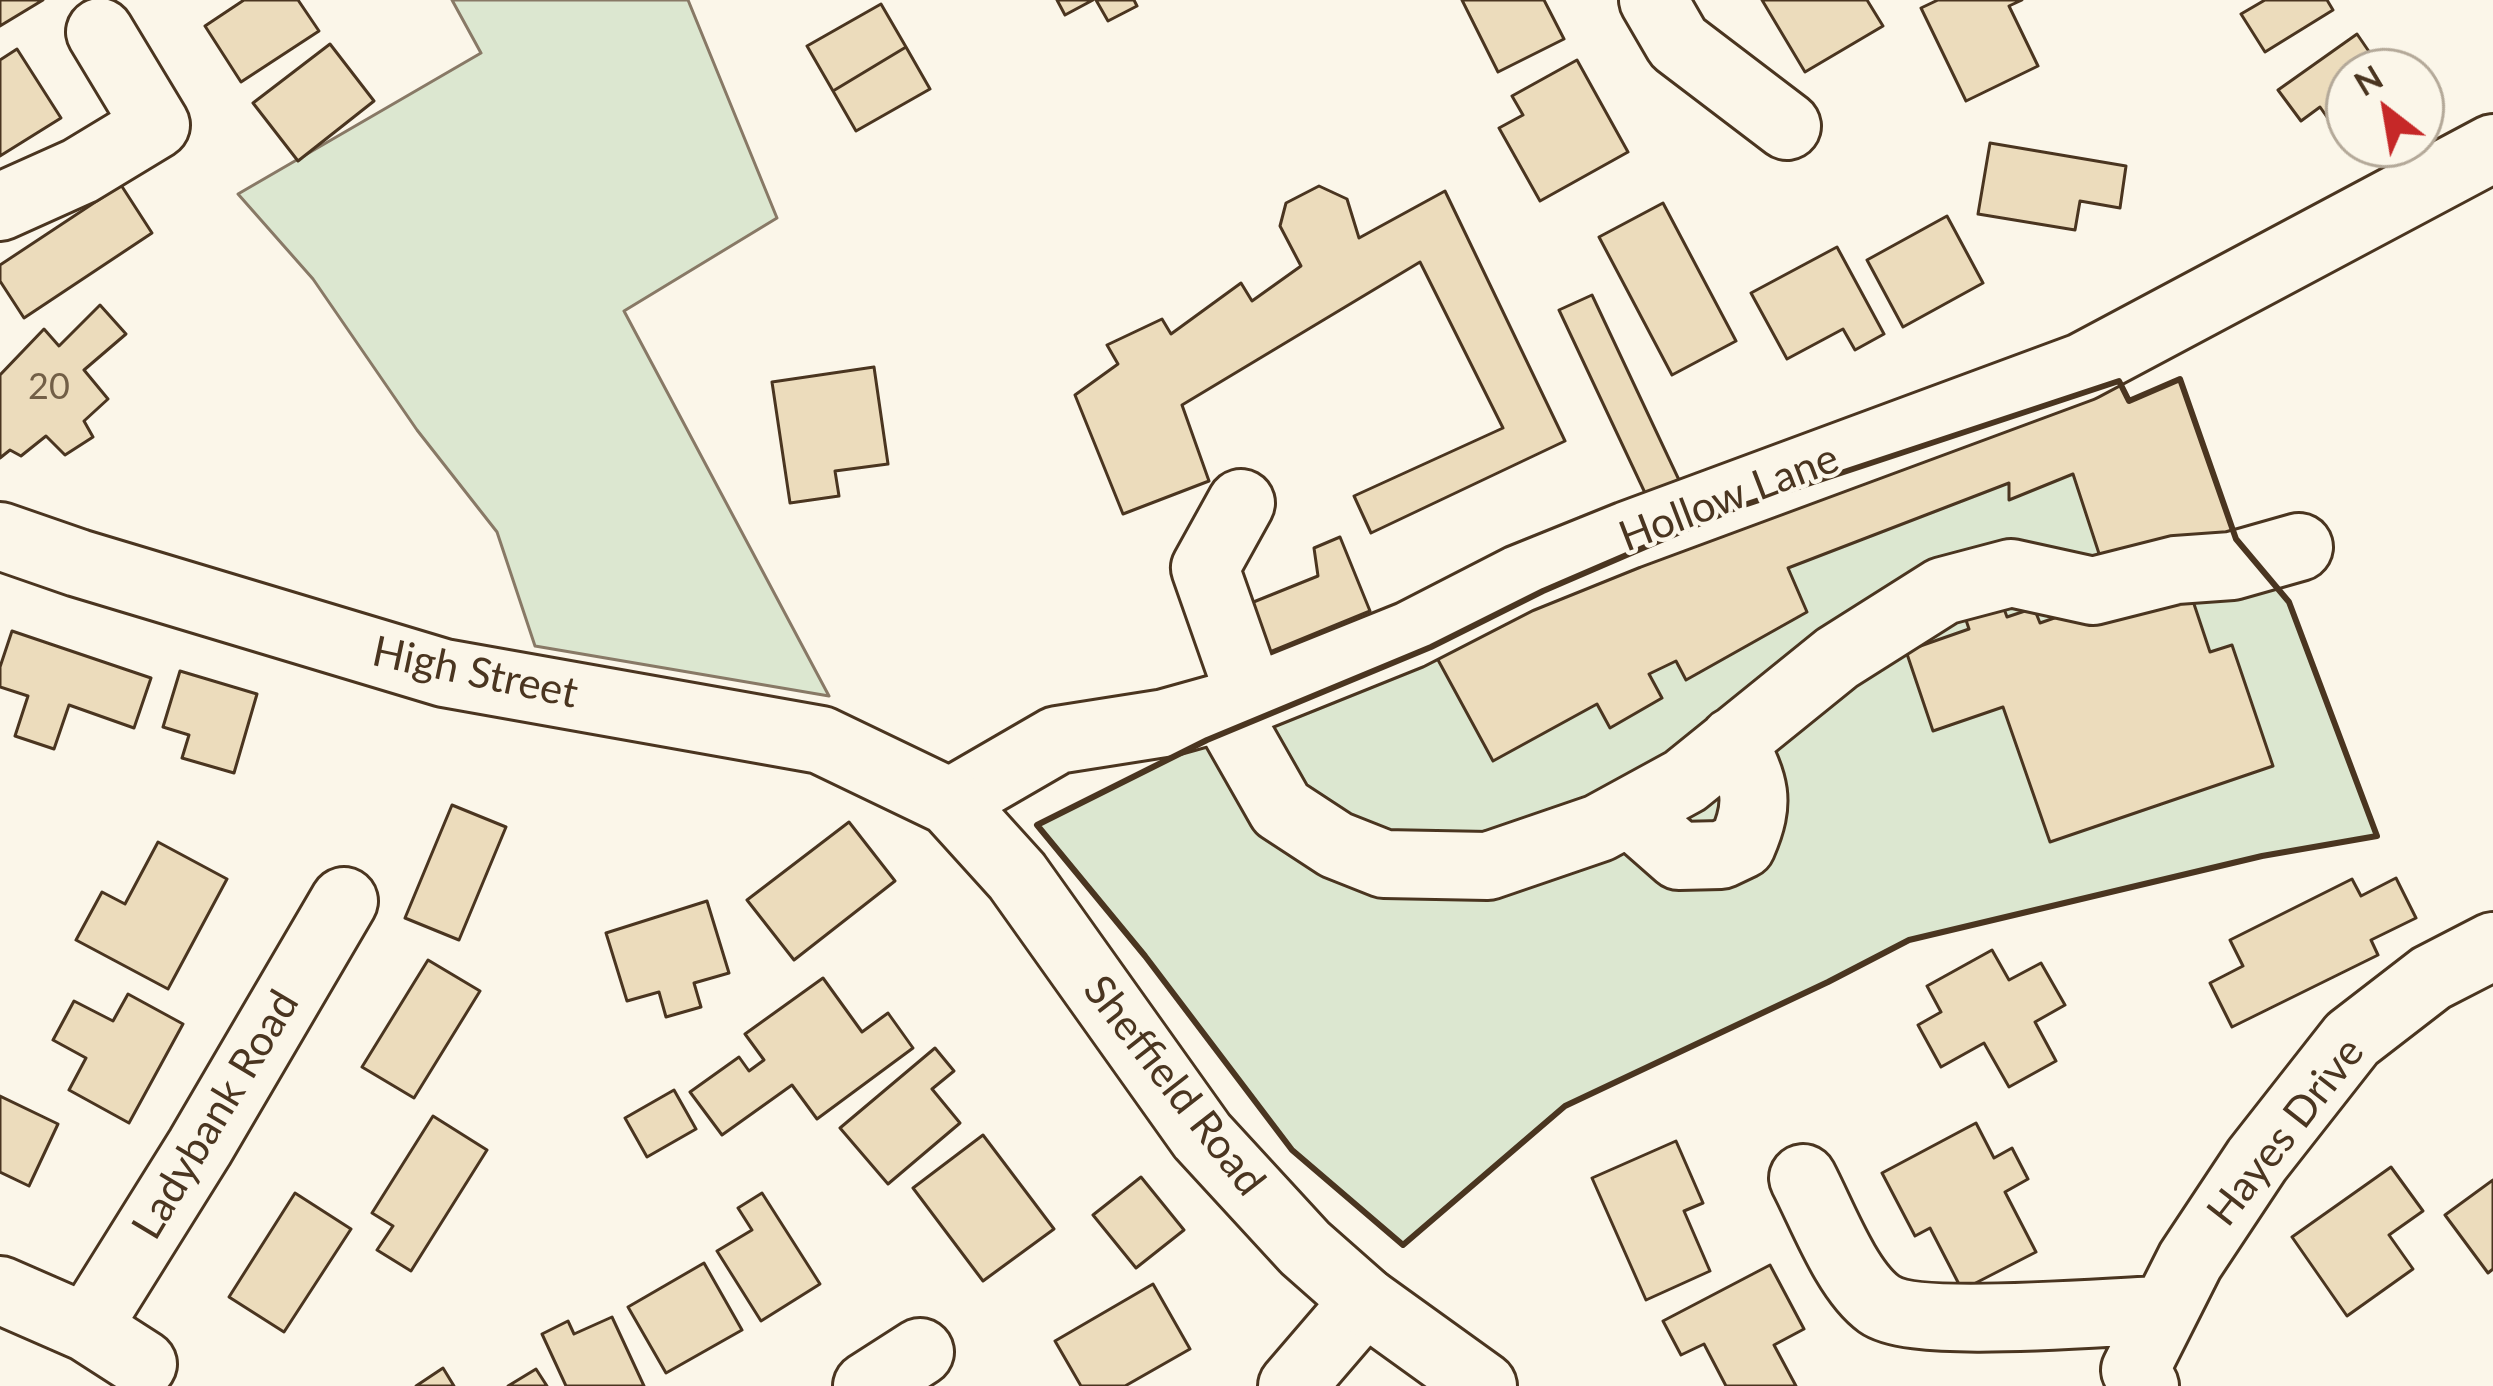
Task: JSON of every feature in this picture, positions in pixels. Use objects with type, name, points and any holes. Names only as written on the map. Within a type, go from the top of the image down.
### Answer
[{"type":"street","points":[[1654,0],[1678,43],[1787,126]]},
{"type":"street","points":[[0,207],[80,171],[156,125],[100,32]]},
{"type":"street","name":"Hollow Lane","points":[[950,802],[1057,740],[1166,723],[1237,703],[1410,634],[1520,579],[1628,535],[2082,367],[2493,148]]},
{"type":"street","points":[[1241,503],[1205,568],[1237,703],[1281,808],[1336,845],[1384,864],[1488,866],[1599,828],[1685,781],[1837,658],[1943,591],[2011,573],[2093,591],[2176,570],[2232,566],[2299,548]]},
{"type":"street","name":"High Street","points":[[0,536],[423,668],[821,740],[950,802]]},
{"type":"street","name":"Sheffield Road","points":[[950,802],[1017,876],[1202,1136],[1305,1248],[1365,1301],[1484,1386]]},
{"type":"street","name":"Ladybank Road","points":[[87,1328],[344,901]]},
{"type":"street","name":"Hayes Drive","points":[[2140,1378],[2164,1310],[2190,1261],[2257,1160],[2351,1039],[2431,977],[2493,946]]},
{"type":"street","points":[[1803,1178],[1860,1286],[1882,1307],[1926,1317],[2164,1310]]},
{"type":"street","points":[[0,1290],[87,1328],[143,1364]]},
{"type":"street","points":[[1292,1386],[1365,1301]]},
{"type":"green space","points":[[452,0],[688,0],[777,218],[624,311],[829,696],[535,646],[497,532],[417,430],[313,279],[238,194],[481,53]]},
{"type":"green space","points":[[2180,379],[2236,538],[2289,602],[2377,836],[2262,856],[1909,940],[1565,1106],[1403,1245],[1292,1150],[1145,956],[1037,825],[1207,740],[2119,381],[2130,401]]},
{"type":"building","points":[[0,0],[43,0],[0,26]]},
{"type":"building","points":[[244,0],[298,0],[319,31],[241,82],[205,26]]},
{"type":"building","points":[[1057,0],[1093,0],[1065,15]]},
{"type":"building","points":[[1096,0],[1134,0],[1137,6],[1108,21]]},
{"type":"building","points":[[1462,0],[1544,0],[1564,39],[1498,72]]},
{"type":"building","points":[[1762,0],[1867,0],[1883,26],[1805,72]]},
{"type":"building","points":[[1938,0],[2022,0],[2009,6],[2038,66],[1966,101],[1921,8]]},
{"type":"building","points":[[2265,0],[2327,0],[2333,10],[2265,52],[2241,14]]},
{"type":"building","points":[[881,4],[906,47],[833,91],[807,46]]},
{"type":"building","points":[[2357,34],[2367,48],[2337,48]]},
{"type":"building","points":[[330,44],[374,101],[298,161],[253,103]]},
{"type":"building","points":[[906,47],[930,89],[856,131],[833,91]]},
{"type":"building","points":[[17,49],[61,118],[0,156],[0,60]]},
{"type":"building","points":[[2325,57],[2325,114],[2320,107],[2301,121],[2278,90]]},
{"type":"building","points":[[1577,60],[1628,152],[1540,201],[1499,128],[1523,115],[1512,96]]},
{"type":"building","points":[[1990,143],[2126,166],[2120,208],[2080,201],[2075,230],[1978,214]]},
{"type":"building","points":[[121,185],[152,233],[24,318],[0,281],[0,265]]},
{"type":"building","points":[[1319,186],[1347,199],[1359,238],[1445,191],[1565,441],[1371,533],[1354,496],[1503,428],[1420,262],[1182,405],[1209,481],[1123,514],[1075,395],[1118,364],[1107,345],[1162,319],[1171,334],[1241,283],[1252,301],[1301,266],[1280,226],[1286,203]]},
{"type":"building","points":[[1663,203],[1736,341],[1672,375],[1599,237]]},
{"type":"building","points":[[1947,216],[1983,283],[1903,327],[1867,260]]},
{"type":"building","points":[[1837,247],[1884,334],[1855,350],[1843,329],[1787,359],[1751,293]]},
{"type":"building","points":[[1592,295],[1679,480],[1646,495],[1559,310]]},
{"type":"building","points":[[100,305],[126,334],[84,370],[108,399],[84,421],[93,437],[65,455],[46,436],[21,456],[10,450],[0,458],[0,375],[44,329],[59,346]]},
{"type":"building","points":[[874,367],[888,464],[835,471],[839,496],[790,503],[772,382]]},
{"type":"building","points":[[2180,379],[2236,539],[2106,575],[2073,474],[2009,500],[2009,483],[1788,568],[1807,612],[1686,680],[1676,661],[1649,674],[1662,698],[1610,728],[1597,704],[1493,761],[1431,647],[1738,507],[2119,381],[2129,401]]},
{"type":"building","points":[[1340,537],[1370,611],[1265,654],[1246,605],[1318,576],[1314,548]]},
{"type":"building","points":[[2188,586],[2210,652],[2232,645],[2273,766],[2050,842],[2003,707],[1933,731],[1906,651],[1969,629],[1962,608],[1999,595],[2007,617],[2034,608],[2040,623],[2083,608]]},
{"type":"building","points":[[12,631],[151,678],[134,728],[69,705],[54,749],[15,736],[28,696],[0,687],[0,667]]},
{"type":"building","points":[[180,671],[257,694],[234,773],[182,758],[189,735],[163,727]]},
{"type":"building","points":[[452,805],[506,827],[459,940],[405,918]]},
{"type":"building","points":[[849,822],[895,881],[794,960],[747,900]]},
{"type":"building","points":[[158,842],[227,879],[168,989],[76,940],[102,892],[125,904]]},
{"type":"building","points":[[2396,878],[2416,918],[2371,940],[2378,955],[2232,1027],[2210,983],[2243,966],[2230,940],[2352,879],[2361,896]]},
{"type":"building","points":[[707,901],[729,973],[694,983],[701,1007],[666,1017],[659,992],[627,1001],[606,933]]},
{"type":"building","points":[[1992,950],[2009,980],[2041,963],[2065,1005],[2035,1022],[2056,1061],[2009,1087],[1984,1043],[1941,1067],[1918,1025],[1941,1012],[1927,986]]},
{"type":"building","points":[[428,960],[480,991],[414,1098],[362,1067]]},
{"type":"building","points":[[823,978],[862,1032],[888,1013],[913,1048],[817,1119],[792,1085],[722,1135],[690,1092],[739,1057],[749,1071],[764,1060],[745,1034]]},
{"type":"building","points":[[128,994],[183,1024],[129,1123],[69,1090],[86,1058],[53,1040],[74,1001],[113,1021]]},
{"type":"building","points":[[935,1048],[954,1071],[932,1089],[960,1123],[888,1184],[840,1128]]},
{"type":"building","points":[[674,1090],[696,1129],[647,1157],[625,1118]]},
{"type":"building","points":[[0,1096],[58,1124],[29,1186],[0,1172]]},
{"type":"building","points":[[433,1116],[487,1150],[411,1271],[377,1250],[393,1226],[372,1213]]},
{"type":"building","points":[[1976,1123],[1994,1158],[2012,1148],[2028,1179],[2005,1192],[2036,1252],[1962,1290],[1930,1228],[1915,1236],[1882,1173]]},
{"type":"building","points":[[983,1135],[1054,1229],[983,1281],[913,1188]]},
{"type":"building","points":[[1676,1141],[1703,1203],[1684,1211],[1710,1271],[1646,1300],[1592,1178]]},
{"type":"building","points":[[2391,1167],[2423,1211],[2389,1235],[2413,1269],[2347,1316],[2292,1237]]},
{"type":"building","points":[[1141,1177],[1184,1230],[1136,1268],[1093,1215]]},
{"type":"building","points":[[2493,1180],[2493,1269],[2488,1273],[2445,1215]]},
{"type":"building","points":[[295,1193],[351,1229],[284,1332],[229,1297]]},
{"type":"building","points":[[762,1193],[820,1284],[761,1321],[717,1251],[752,1230],[738,1208]]},
{"type":"building","points":[[704,1263],[742,1330],[666,1373],[628,1307]]},
{"type":"building","points":[[1770,1265],[1804,1329],[1774,1345],[1796,1386],[1726,1386],[1704,1344],[1681,1355],[1663,1321]]},
{"type":"building","points":[[1153,1284],[1190,1349],[1125,1386],[1081,1386],[1055,1341]]},
{"type":"building","points":[[612,1317],[644,1386],[566,1386],[542,1334],[568,1321],[574,1334]]},
{"type":"building","points":[[443,1368],[454,1386],[416,1386]]},
{"type":"building","points":[[536,1369],[547,1386],[508,1386]]},
{"type":"wall","points":[[2180,379],[2236,539],[2289,602],[2377,836],[2262,856],[1909,940],[1565,1106],[1403,1245],[1292,1150],[1145,956],[1037,825],[1207,740],[1431,647],[1543,591],[1738,507],[2119,381],[2129,401],[2180,379]]}]
